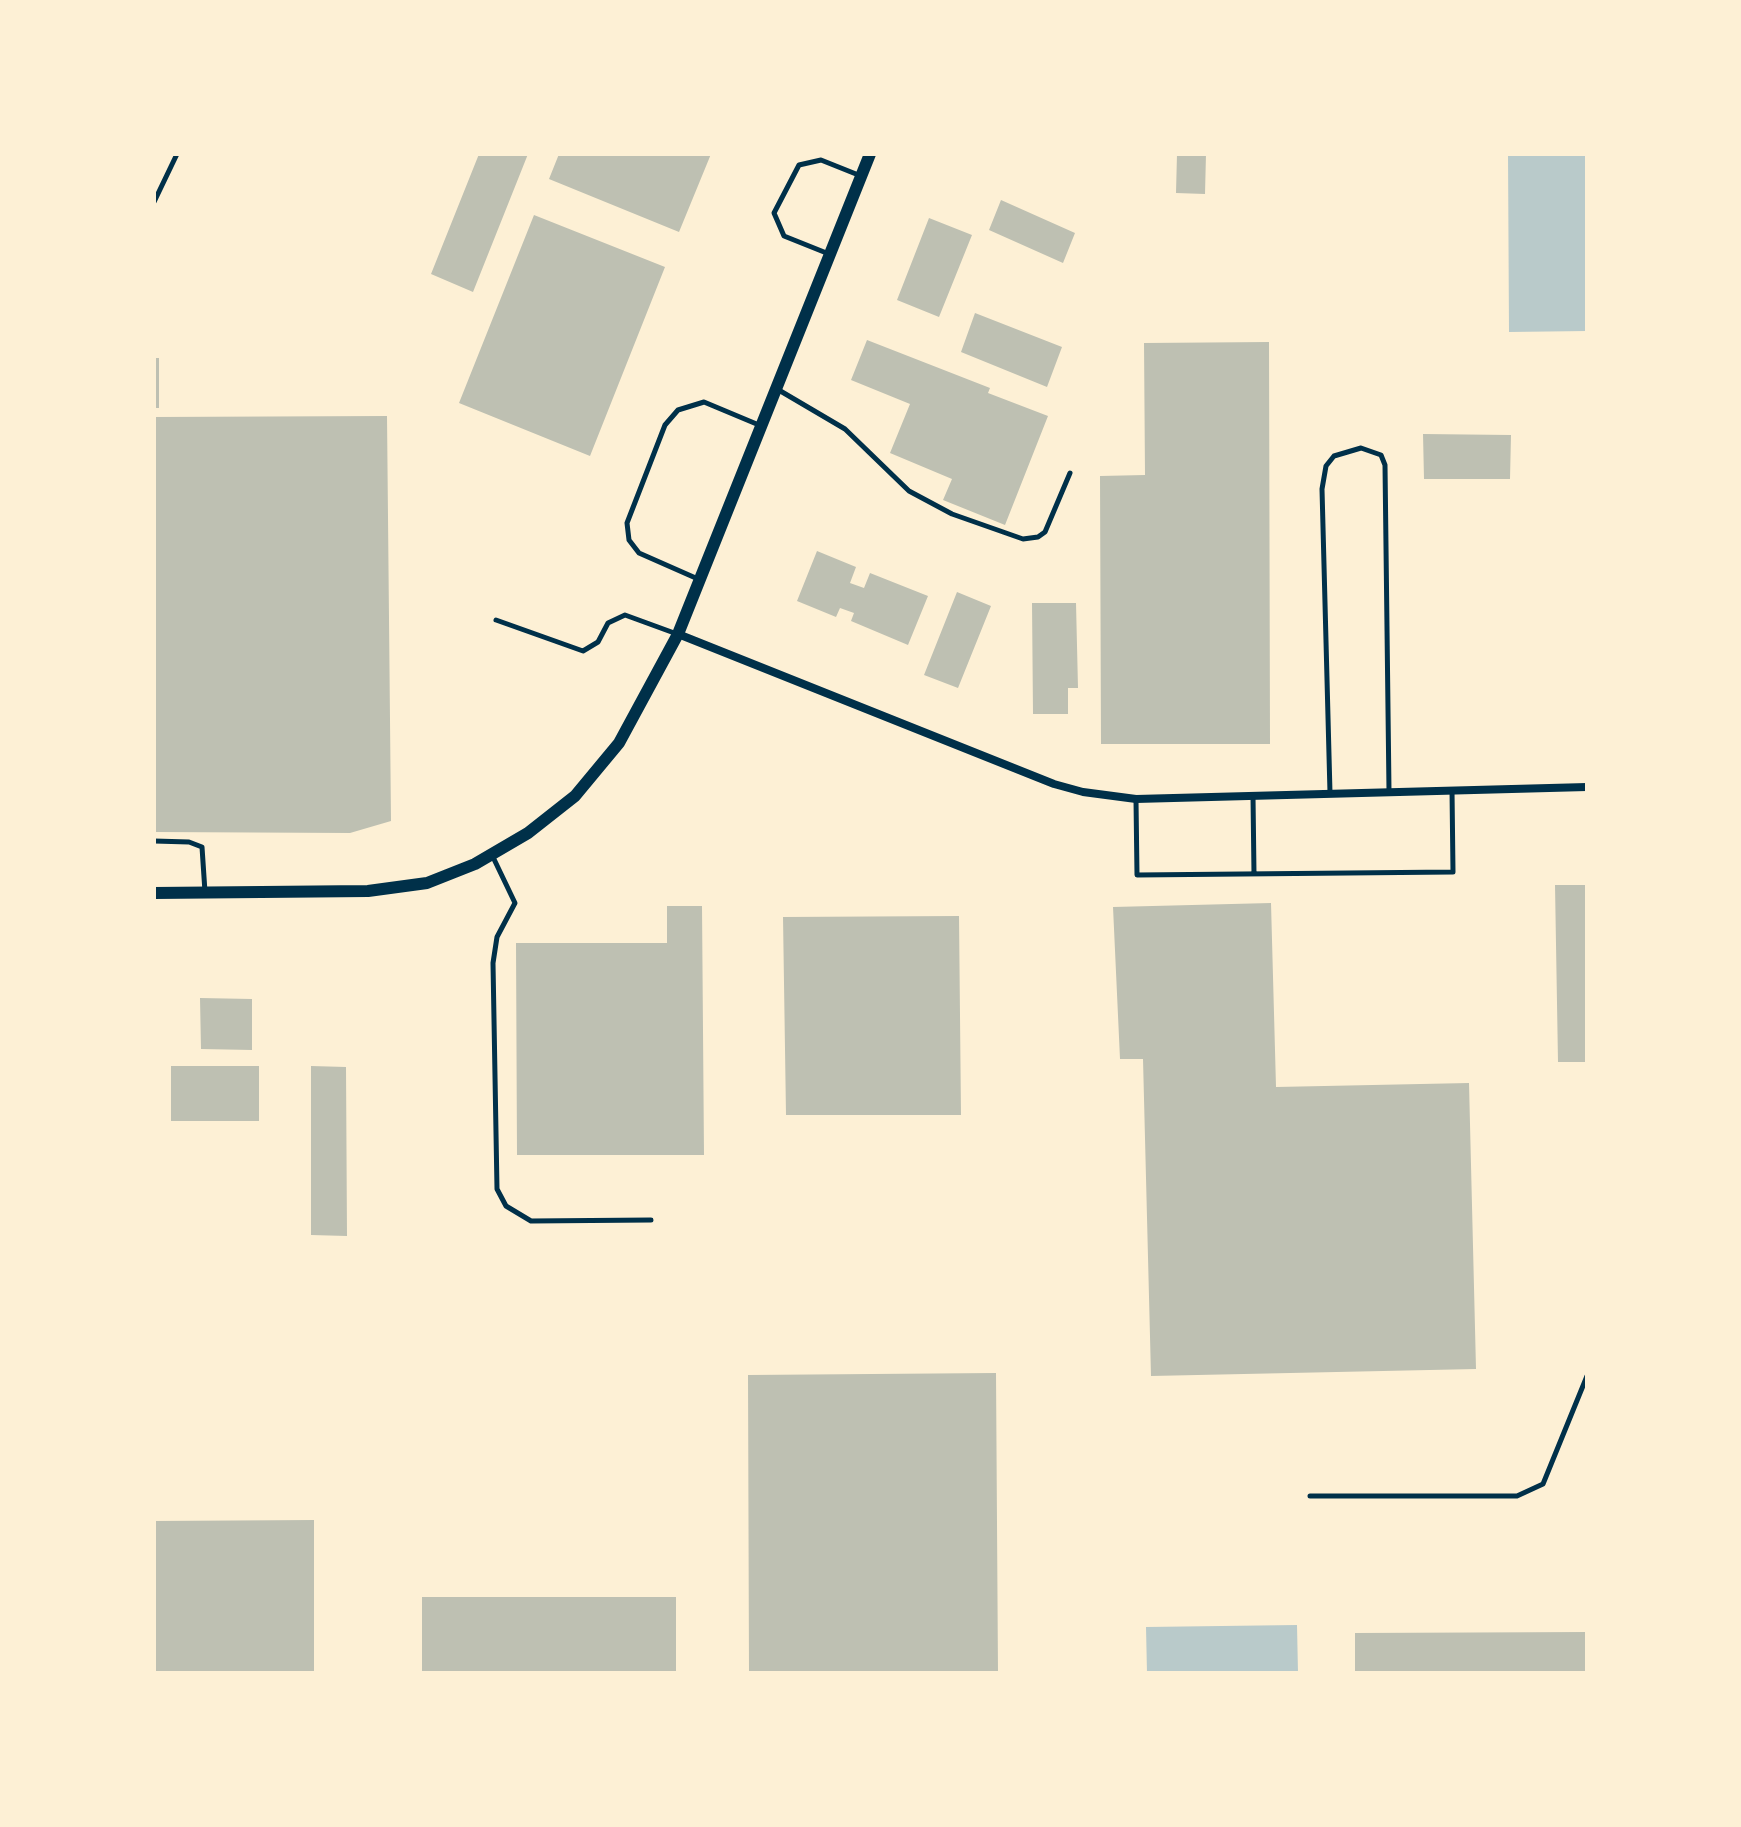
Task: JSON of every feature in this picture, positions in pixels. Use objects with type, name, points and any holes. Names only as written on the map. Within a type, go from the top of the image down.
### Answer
[{"type":"street","points":[[154,893],[368,891],[427,883],[492,854],[528,833],[575,796],[619,743],[678,634],[870,154]]},
{"type":"street","points":[[678,634],[1054,784],[1136,799],[1587,787]]},
{"type":"lane","points":[[154,202],[177,154]]},
{"type":"lane","points":[[830,255],[784,236],[774,213],[799,165],[821,160],[861,176]]},
{"type":"lane","points":[[776,388],[845,429],[909,491],[952,514],[1023,539],[1038,537],[1045,532],[1070,473]]},
{"type":"lane","points":[[699,580],[639,553],[629,540],[627,523],[665,425],[678,410],[704,402],[761,425]]},
{"type":"lane","points":[[1330,793],[1322,489],[1326,466],[1334,456],[1361,448],[1381,455],[1385,465],[1389,791]]},
{"type":"lane","points":[[496,620],[583,651],[598,642],[608,623],[625,615],[678,634]]},
{"type":"lane","points":[[1136,799],[1137,875],[1453,872],[1452,790]]},
{"type":"lane","points":[[1253,795],[1254,874]]},
{"type":"lane","points":[[154,841],[189,842],[202,847],[205,892]]},
{"type":"lane","points":[[492,854],[515,903],[497,937],[493,963],[497,1189],[506,1206],[531,1221],[651,1220]]},
{"type":"lane","points":[[1310,1496],[1517,1496],[1543,1484],[1587,1376]]},
{"type":"shaded area","points":[[1508,154],[1587,154],[1587,331],[1509,332]]},
{"type":"shaded area","points":[[1297,1625],[1298,1673],[1147,1673],[1146,1627]]},
{"type":"building","points":[[479,154],[528,154],[473,292],[431,274]]},
{"type":"building","points":[[559,154],[711,154],[679,232],[549,179]]},
{"type":"building","points":[[1177,154],[1206,154],[1205,194],[1176,193]]},
{"type":"building","points":[[1001,200],[1075,233],[1063,263],[989,230]]},
{"type":"building","points":[[534,215],[665,267],[590,456],[459,403]]},
{"type":"building","points":[[929,218],[972,235],[939,317],[897,300]]},
{"type":"building","points":[[975,313],[1062,347],[1047,387],[961,352]]},
{"type":"building","points":[[867,340],[990,388],[988,393],[1048,416],[1005,525],[943,500],[952,479],[890,453],[910,404],[851,380]]},
{"type":"building","points":[[1269,342],[1270,744],[1101,744],[1100,476],[1145,475],[1144,343]]},
{"type":"building","points":[[154,358],[159,358],[159,408],[154,408]]},
{"type":"building","points":[[387,416],[391,821],[350,833],[154,832],[154,417]]},
{"type":"building","points":[[1423,434],[1511,435],[1510,479],[1424,479]]},
{"type":"building","points":[[817,551],[856,567],[850,583],[864,588],[870,573],[928,596],[908,645],[851,621],[854,613],[840,608],[836,617],[797,601]]},
{"type":"building","points":[[957,592],[991,606],[958,688],[924,675]]},
{"type":"building","points":[[1032,603],[1076,603],[1078,688],[1068,688],[1068,714],[1033,714]]},
{"type":"building","points":[[1555,885],[1587,885],[1587,1062],[1558,1062]]},
{"type":"building","points":[[1271,903],[1276,1087],[1469,1083],[1476,1369],[1151,1376],[1143,1059],[1120,1059],[1113,907]]},
{"type":"building","points":[[667,906],[702,906],[704,1155],[517,1155],[516,943],[667,943]]},
{"type":"building","points":[[959,916],[961,1115],[786,1115],[783,917]]},
{"type":"building","points":[[200,998],[252,999],[252,1050],[201,1049]]},
{"type":"building","points":[[171,1066],[259,1066],[259,1121],[171,1121]]},
{"type":"building","points":[[311,1066],[346,1067],[347,1236],[311,1235]]},
{"type":"building","points":[[996,1373],[998,1673],[749,1673],[748,1375]]},
{"type":"building","points":[[314,1520],[314,1673],[154,1673],[154,1521]]},
{"type":"building","points":[[422,1597],[676,1597],[676,1673],[422,1673]]},
{"type":"building","points":[[1587,1632],[1587,1673],[1355,1673],[1355,1633]]}]
